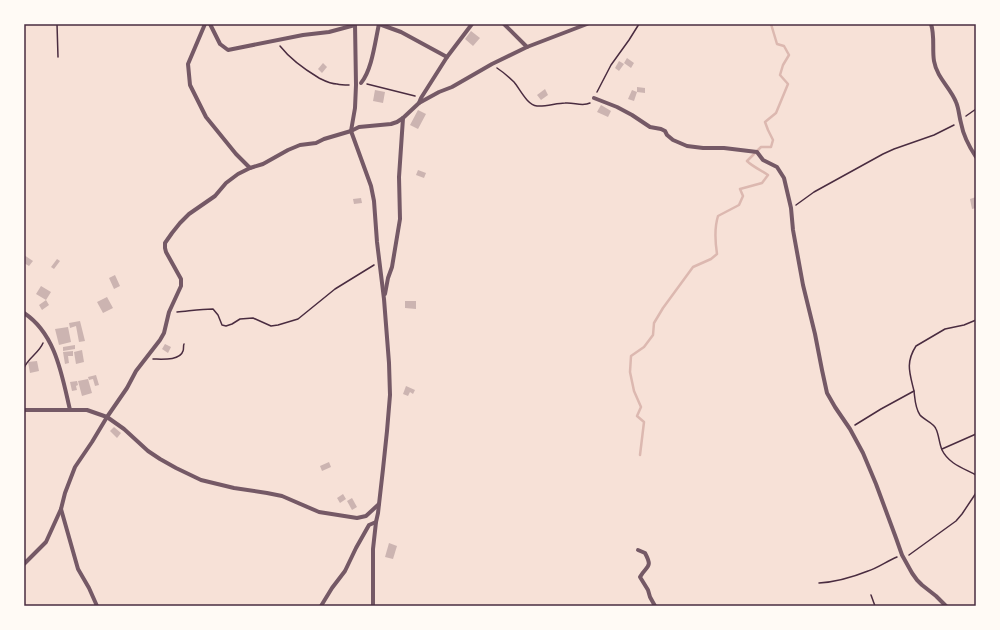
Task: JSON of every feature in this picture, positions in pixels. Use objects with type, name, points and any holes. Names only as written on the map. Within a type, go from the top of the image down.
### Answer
[{"type":"street","points":[[205,24],[188,64],[190,85],[206,117],[236,154],[250,168]]},
{"type":"street","points":[[210,24],[220,44],[228,50],[303,35],[329,32],[355,25],[356,85],[355,108],[351,131],[371,186],[374,201],[384,299],[390,394],[388,431],[373,549],[373,606]]},
{"type":"street","points":[[361,83],[366,77],[369,69],[379,24],[401,32],[447,57]]},
{"type":"street","points":[[419,103],[447,57],[472,24]]},
{"type":"street","points":[[504,24],[527,47]]},
{"type":"street","points":[[24,564],[46,542],[61,508],[75,467],[127,388],[136,371],[164,333],[169,312],[181,286],[181,279],[165,248],[172,232],[180,222],[215,196],[226,183],[238,174],[250,168],[263,164],[288,150],[316,143],[359,127],[391,124],[403,118],[419,103],[452,87],[492,64],[527,47],[587,24]]},
{"type":"street","points":[[931,24],[933,30],[934,61],[938,74],[957,104],[964,134],[976,157]]},
{"type":"street","points":[[594,98],[617,107],[650,127],[662,129],[673,140],[680,143],[699,148],[724,148],[757,152],[763,160],[777,167],[784,178],[791,208],[802,285],[815,334],[827,393],[850,429],[870,467],[903,557],[917,580],[946,606]]},
{"type":"street","points":[[384,299],[388,278],[392,267],[400,220],[399,177],[403,118]]},
{"type":"street","points":[[24,313],[32,318],[39,326],[54,350],[70,410]]},
{"type":"street","points":[[24,410],[87,410],[107,417],[124,429],[148,451],[176,468],[201,480],[234,488],[282,496],[319,512],[357,518],[366,516],[379,504]]},
{"type":"street","points":[[61,508],[78,569],[97,606]]},
{"type":"street","points":[[321,606],[332,588],[346,571],[356,548],[369,525],[376,522]]},
{"type":"street","points":[[638,550],[645,553],[648,558],[648,566],[640,577],[655,606]]},
{"type":"path","points":[[57,24],[58,57]]},
{"type":"path","points":[[492,64],[515,82],[524,96],[534,106],[568,102],[585,105],[593,101],[611,65],[639,24]]},
{"type":"path","points":[[277,41],[292,60],[327,82],[356,85]]},
{"type":"path","points":[[361,83],[382,87],[421,98]]},
{"type":"path","points":[[791,208],[814,192],[883,154],[934,135],[976,110]]},
{"type":"path","points":[[169,312],[213,309],[218,315],[222,325],[226,326],[240,319],[253,318],[271,326],[278,325],[298,319],[335,289],[379,261]]},
{"type":"path","points":[[976,320],[964,326],[945,329],[916,346],[909,364],[909,372],[918,413],[934,425],[942,450],[952,462],[976,475]]},
{"type":"path","points":[[24,368],[27,362],[42,347],[44,334]]},
{"type":"path","points":[[145,358],[171,359],[179,356],[183,352],[184,344]]},
{"type":"path","points":[[850,429],[875,412],[914,391]]},
{"type":"path","points":[[942,450],[976,434]]},
{"type":"path","points":[[819,583],[870,571],[903,557],[956,521],[976,493]]},
{"type":"path","points":[[871,595],[875,606]]},
{"type":"building","points":[[471,31],[480,38],[473,46],[465,39]]},
{"type":"building","points":[[627,58],[634,63],[631,68],[624,63]]},
{"type":"building","points":[[619,61],[624,64],[619,71],[615,68]]},
{"type":"building","points":[[323,63],[327,67],[322,73],[318,69]]},
{"type":"building","points":[[637,87],[645,88],[645,93],[637,92]]},
{"type":"building","points":[[545,89],[548,95],[541,100],[537,95]]},
{"type":"building","points":[[375,90],[385,92],[383,103],[373,101]]},
{"type":"building","points":[[632,90],[637,92],[634,101],[628,99]]},
{"type":"building","points":[[601,105],[611,111],[608,117],[597,112]]},
{"type":"building","points":[[418,110],[426,114],[418,129],[410,125]]},
{"type":"building","points":[[418,170],[426,173],[424,178],[416,175]]},
{"type":"building","points":[[976,197],[976,208],[972,209],[970,199]]},
{"type":"building","points":[[361,198],[362,203],[354,204],[353,199]]},
{"type":"building","points":[[24,255],[33,261],[29,266],[24,263]]},
{"type":"building","points":[[57,259],[60,261],[54,269],[51,267]]},
{"type":"building","points":[[115,275],[120,286],[114,289],[109,278]]},
{"type":"building","points":[[41,286],[51,292],[46,300],[36,294]]},
{"type":"building","points":[[107,297],[113,308],[103,313],[97,302]]},
{"type":"building","points":[[46,300],[49,305],[42,310],[39,305]]},
{"type":"building","points":[[405,301],[416,301],[416,309],[405,308]]},
{"type":"building","points":[[80,321],[85,341],[79,342],[76,326],[70,328],[69,323]]},
{"type":"building","points":[[68,327],[71,342],[59,345],[55,329]]},
{"type":"building","points":[[165,344],[171,347],[168,353],[162,349]]},
{"type":"building","points":[[75,345],[75,349],[63,351],[63,347]]},
{"type":"building","points":[[82,350],[84,362],[76,364],[74,352]]},
{"type":"building","points":[[73,351],[73,356],[68,356],[69,363],[65,364],[63,352]]},
{"type":"building","points":[[37,361],[39,371],[30,373],[28,362]]},
{"type":"building","points":[[96,375],[99,385],[95,386],[93,379],[89,380],[88,377]]},
{"type":"building","points":[[88,379],[92,393],[82,396],[78,381]]},
{"type":"building","points":[[77,381],[77,390],[72,391],[70,382]]},
{"type":"building","points":[[406,386],[415,390],[413,394],[410,392],[408,396],[403,394]]},
{"type":"building","points":[[114,427],[121,433],[117,438],[110,431]]},
{"type":"building","points":[[329,462],[331,467],[322,471],[320,466]]},
{"type":"building","points":[[343,494],[346,499],[340,503],[337,498]]},
{"type":"building","points":[[352,498],[357,507],[352,510],[347,501]]},
{"type":"building","points":[[389,543],[397,546],[393,559],[385,557]]},
{"type":"waterway","points":[[640,455],[644,422],[637,416],[641,407],[634,391],[630,372],[631,356],[644,347],[653,335],[654,323],[693,267],[711,259],[717,254],[715,235],[718,216],[739,205],[743,196],[740,189],[762,183],[768,175],[747,161],[761,147],[771,147],[773,140],[765,122],[776,113],[788,84],[780,75],[783,65],[789,55],[784,46],[777,44],[771,24]]}]
